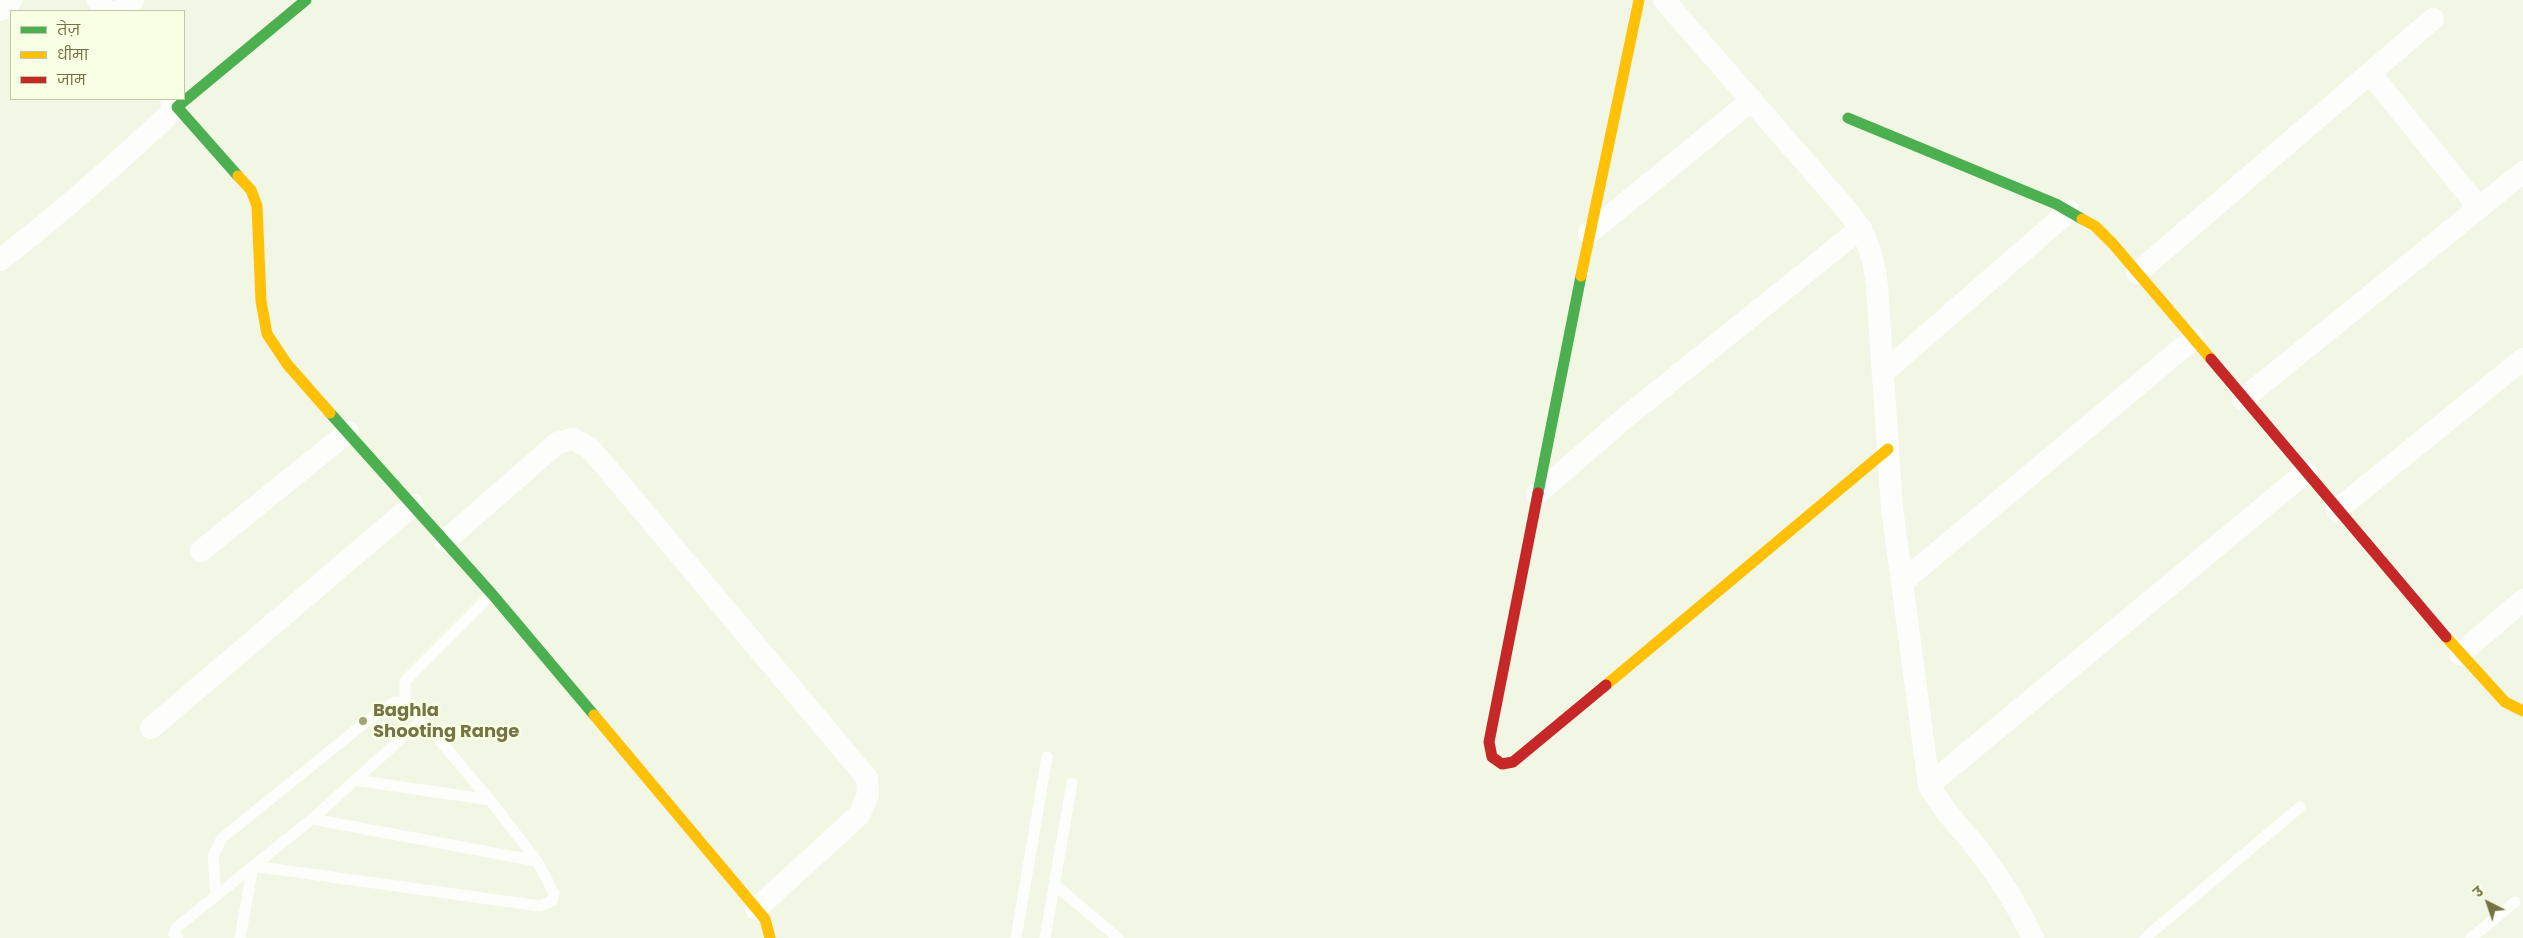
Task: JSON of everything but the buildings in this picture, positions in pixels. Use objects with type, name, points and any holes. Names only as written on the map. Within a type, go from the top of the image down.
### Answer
[{"type":"street","points":[[0,10],[11,0]]},
{"type":"street","points":[[121,10],[133,0]]},
{"type":"street","points":[[185,94],[306,0]]},
{"type":"street","points":[[1639,0],[1537,494],[1489,742],[1493,759],[1498,764],[1504,765],[1513,762],[1888,449]]},
{"type":"street","points":[[1664,0],[1752,100],[1860,228],[1868,242],[1874,262],[1892,508],[1929,784],[1936,798],[1980,852],[2013,898],[2033,938]]},
{"type":"street","points":[[2137,273],[2433,19]]},
{"type":"street","points":[[2370,73],[2479,208]]},
{"type":"street","points":[[1590,233],[1752,100]]},
{"type":"street","points":[[0,260],[53,219],[174,103],[251,190],[257,206],[261,301],[268,334],[287,364],[492,594],[765,919],[770,938]]},
{"type":"street","points":[[1848,118],[2069,211],[2095,226],[2460,654],[2505,702],[2523,711]]},
{"type":"street","points":[[2243,398],[2523,172]]},
{"type":"street","points":[[1883,373],[2069,211]]},
{"type":"street","points":[[1537,494],[1626,417],[1860,228]]},
{"type":"street","points":[[1902,582],[2193,339]]},
{"type":"street","points":[[2337,510],[2523,359]]},
{"type":"street","points":[[201,551],[348,432]]},
{"type":"street","points":[[445,541],[557,443],[573,439],[590,448],[596,455],[867,778],[868,795],[859,815],[756,909]]},
{"type":"street","points":[[1929,784],[2306,472]]},
{"type":"street","points":[[151,728],[413,505]]},
{"type":"street","points":[[2460,654],[2523,600]]},
{"type":"lane","points":[[405,704],[405,682],[492,594]]},
{"type":"lane","points":[[216,896],[214,855],[222,838],[382,709],[395,702],[405,704],[422,720],[490,800],[537,862],[554,893],[552,901],[540,906],[253,866]]},
{"type":"lane","points":[[178,938],[174,934],[177,927],[312,819],[422,720]]},
{"type":"lane","points":[[1016,938],[1047,757]]},
{"type":"lane","points":[[355,780],[490,800]]},
{"type":"lane","points":[[1045,938],[1072,783]]},
{"type":"lane","points":[[2145,938],[2300,807]]},
{"type":"lane","points":[[312,819],[537,862]]},
{"type":"lane","points":[[240,938],[253,866]]},
{"type":"lane","points":[[1054,884],[1118,938]]},
{"type":"lane","points":[[2471,938],[2515,902]]},
{"type":"traffic: fast","points":[[238,176],[177,107],[306,0]]},
{"type":"traffic: fast","points":[[1848,118],[2056,204],[2082,219]]},
{"type":"traffic: fast","points":[[1538,493],[1581,276]]},
{"type":"traffic: fast","points":[[330,413],[492,594],[594,715]]},
{"type":"traffic: slow","points":[[1581,276],[1639,0]]},
{"type":"traffic: slow","points":[[238,176],[251,190],[257,206],[261,301],[267,334],[287,364],[330,413]]},
{"type":"traffic: slow","points":[[2082,219],[2095,226],[2113,244],[2211,359]]},
{"type":"traffic: slow","points":[[1606,685],[1888,449]]},
{"type":"traffic: slow","points":[[2446,637],[2505,702],[2523,711]]},
{"type":"traffic: slow","points":[[594,715],[765,919],[770,938]]},
{"type":"traffic: jam","points":[[2211,359],[2446,637]]},
{"type":"traffic: jam","points":[[1538,493],[1489,742],[1492,757],[1502,764],[1513,762],[1606,685]]},
{"type":"place","name":"Baghla Shooting Range","points":[[363,721]]}]
